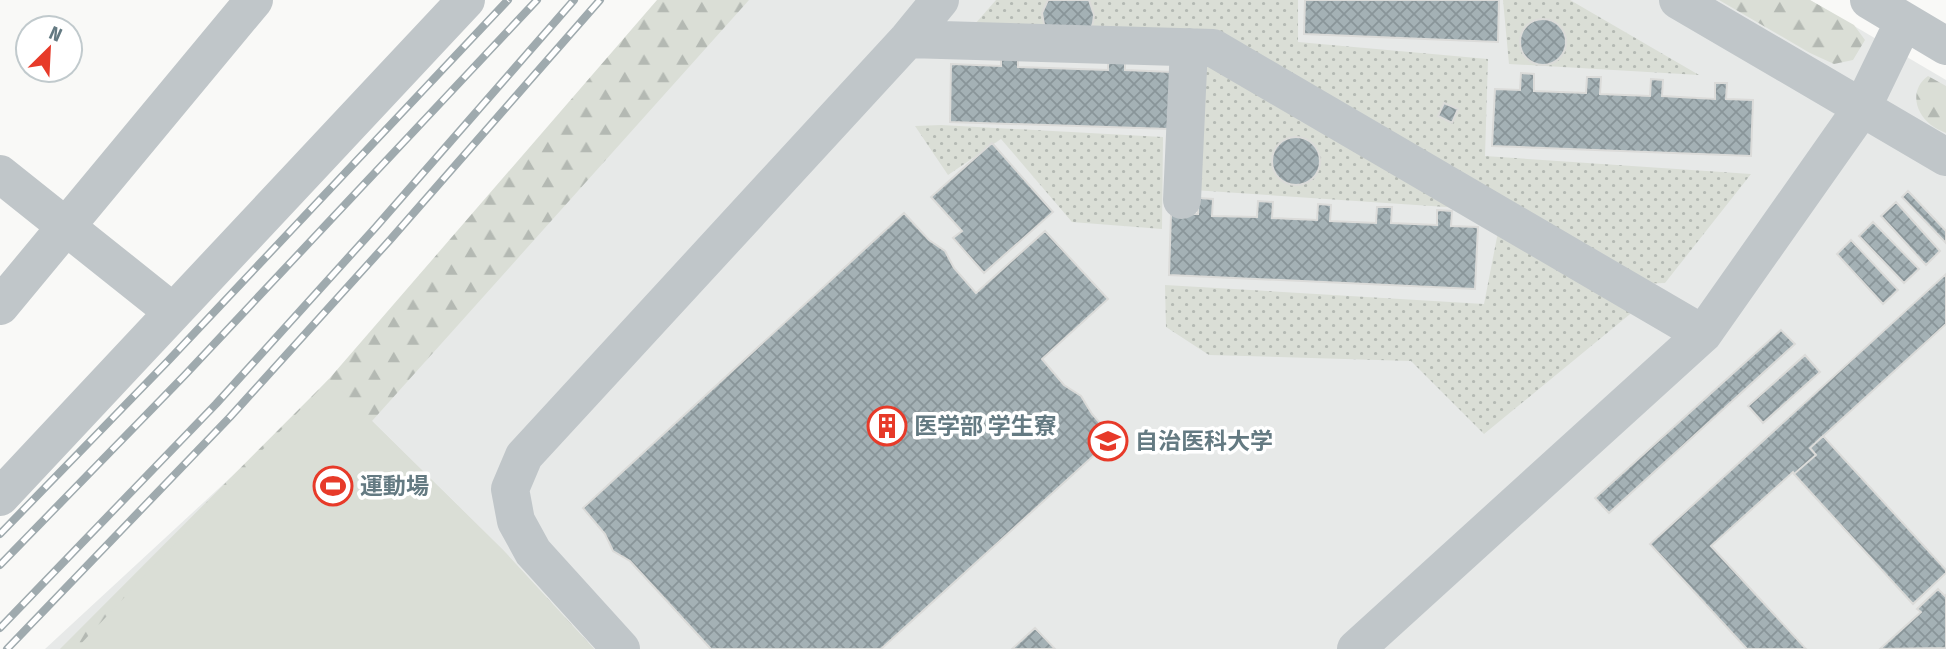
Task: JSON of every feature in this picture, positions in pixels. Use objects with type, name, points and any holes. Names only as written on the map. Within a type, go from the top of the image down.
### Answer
[{"type":"street","points":[[0,306],[254,0]]},
{"type":"street","points":[[0,497],[466,0]]},
{"type":"street","points":[[621,649],[533,552],[516,521],[510,489],[524,456],[908,39],[940,0]]},
{"type":"street","points":[[1678,0],[1946,157]]},
{"type":"street","points":[[1869,0],[1946,46]]},
{"type":"street","points":[[1356,649],[1703,334],[1862,108],[1904,21]]},
{"type":"street","points":[[908,39],[1213,48],[1703,334]]},
{"type":"street","points":[[1182,200],[1189,47]]},
{"type":"street","points":[[0,174],[173,312]]},
{"type":"shaded area","name":"自治医科大学","points":[[671,0],[1810,0],[1946,80],[1946,649],[45,649],[495,233]]},
{"type":"green space","name":"運動場","points":[[657,0],[749,0],[372,421],[503,550],[594,649],[60,649],[329,379]]},
{"type":"green space","points":[[996,0],[1298,0],[1298,42],[1488,59],[1485,156],[1751,174],[1665,283],[1635,284],[1214,41],[968,32]]},
{"type":"green space","points":[[1503,0],[1570,0],[1699,75],[1509,64]]},
{"type":"green space","points":[[1719,0],[1810,0],[1854,25],[1865,40],[1853,60],[1834,64]]},
{"type":"green space","points":[[1211,58],[1476,209],[1193,190],[1198,68]]},
{"type":"green space","points":[[1928,76],[1946,86],[1946,133],[1925,120],[1918,107],[1918,87]]},
{"type":"green space","points":[[941,125],[1163,137],[1162,229],[1072,222],[1001,139],[948,175],[915,126]]},
{"type":"green space","points":[[1498,232],[1635,310],[1484,434],[1411,361],[1209,355],[1166,327],[1165,285],[1484,304]]},
{"type":"green space","name":"運動場","points":[[329,379],[503,550],[594,649],[76,649]]},
{"type":"building","points":[[1048,0],[1089,0],[1094,15],[1090,31],[1045,30],[1042,13]]},
{"type":"building","points":[[1305,0],[1499,0],[1498,42],[1304,34]]},
{"type":"building","points":[[1543,19],[1559,26],[1566,42],[1559,58],[1543,65],[1527,58],[1520,42],[1527,26]]},
{"type":"building","points":[[1001,52],[1018,52],[1018,67],[1108,70],[1108,55],[1125,55],[1125,70],[1172,72],[1170,129],[950,122],[951,64],[1001,66]]},
{"type":"building","points":[[1521,73],[1534,74],[1534,91],[1586,93],[1587,77],[1601,77],[1600,94],[1650,96],[1651,79],[1663,80],[1662,96],[1715,99],[1715,83],[1727,83],[1726,99],[1753,100],[1751,156],[1492,146],[1495,89],[1520,90]]},
{"type":"building","points":[[1444,103],[1458,109],[1452,123],[1438,116]]},
{"type":"building","points":[[1296,137],[1313,144],[1320,161],[1313,178],[1296,185],[1279,178],[1272,161],[1279,144]]},
{"type":"building","points":[[992,143],[1053,212],[984,273],[953,238],[962,231],[931,197]]},
{"type":"building","points":[[1908,191],[1946,231],[1946,243],[1902,197]]},
{"type":"building","points":[[1198,198],[1213,199],[1212,216],[1257,217],[1258,201],[1273,202],[1272,218],[1317,220],[1318,204],[1331,205],[1330,221],[1376,223],[1377,207],[1392,207],[1391,223],[1437,225],[1437,210],[1452,211],[1451,226],[1478,227],[1475,289],[1169,275],[1171,214],[1198,214]]},
{"type":"building","points":[[1896,202],[1940,251],[1926,265],[1881,216]]},
{"type":"building","name":"医学部 学生寮","points":[[904,213],[929,240],[945,251],[954,268],[976,293],[1045,231],[1108,299],[1042,359],[1064,385],[1081,396],[1092,414],[1113,438],[881,649],[711,649],[630,561],[613,551],[605,534],[583,508]]},
{"type":"building","points":[[1873,222],[1919,269],[1904,283],[1859,236]]},
{"type":"building","points":[[1851,240],[1898,290],[1883,304],[1837,254]]},
{"type":"building","points":[[1946,274],[1946,324],[1810,448],[1816,455],[1794,474],[1793,472],[1711,546],[1806,649],[1747,649],[1650,544]]},
{"type":"building","points":[[1781,330],[1795,344],[1609,513],[1595,498]]},
{"type":"building","points":[[1805,355],[1820,372],[1763,423],[1748,406]]},
{"type":"building","points":[[1823,436],[1946,570],[1913,604],[1794,474],[1816,455],[1810,448]]},
{"type":"building","points":[[1938,589],[1946,595],[1946,648],[1880,649],[1921,612],[1917,609]]},
{"type":"building","points":[[1035,628],[1055,649],[1012,649]]},
{"type":"railway","points":[[0,534],[168,361],[508,0]]},
{"type":"railway","points":[[0,565],[184,376],[537,0]]},
{"type":"railway","points":[[0,628],[216,404],[375,228],[574,0]]},
{"type":"railway","points":[[7,649],[230,417],[390,240],[600,0]]},
{"type":"place","name":"医学部 学生寮","points":[[887,426]]},
{"type":"place","name":"自治医科大学","points":[[1108,441]]},
{"type":"place","name":"運動場","points":[[333,486]]}]
